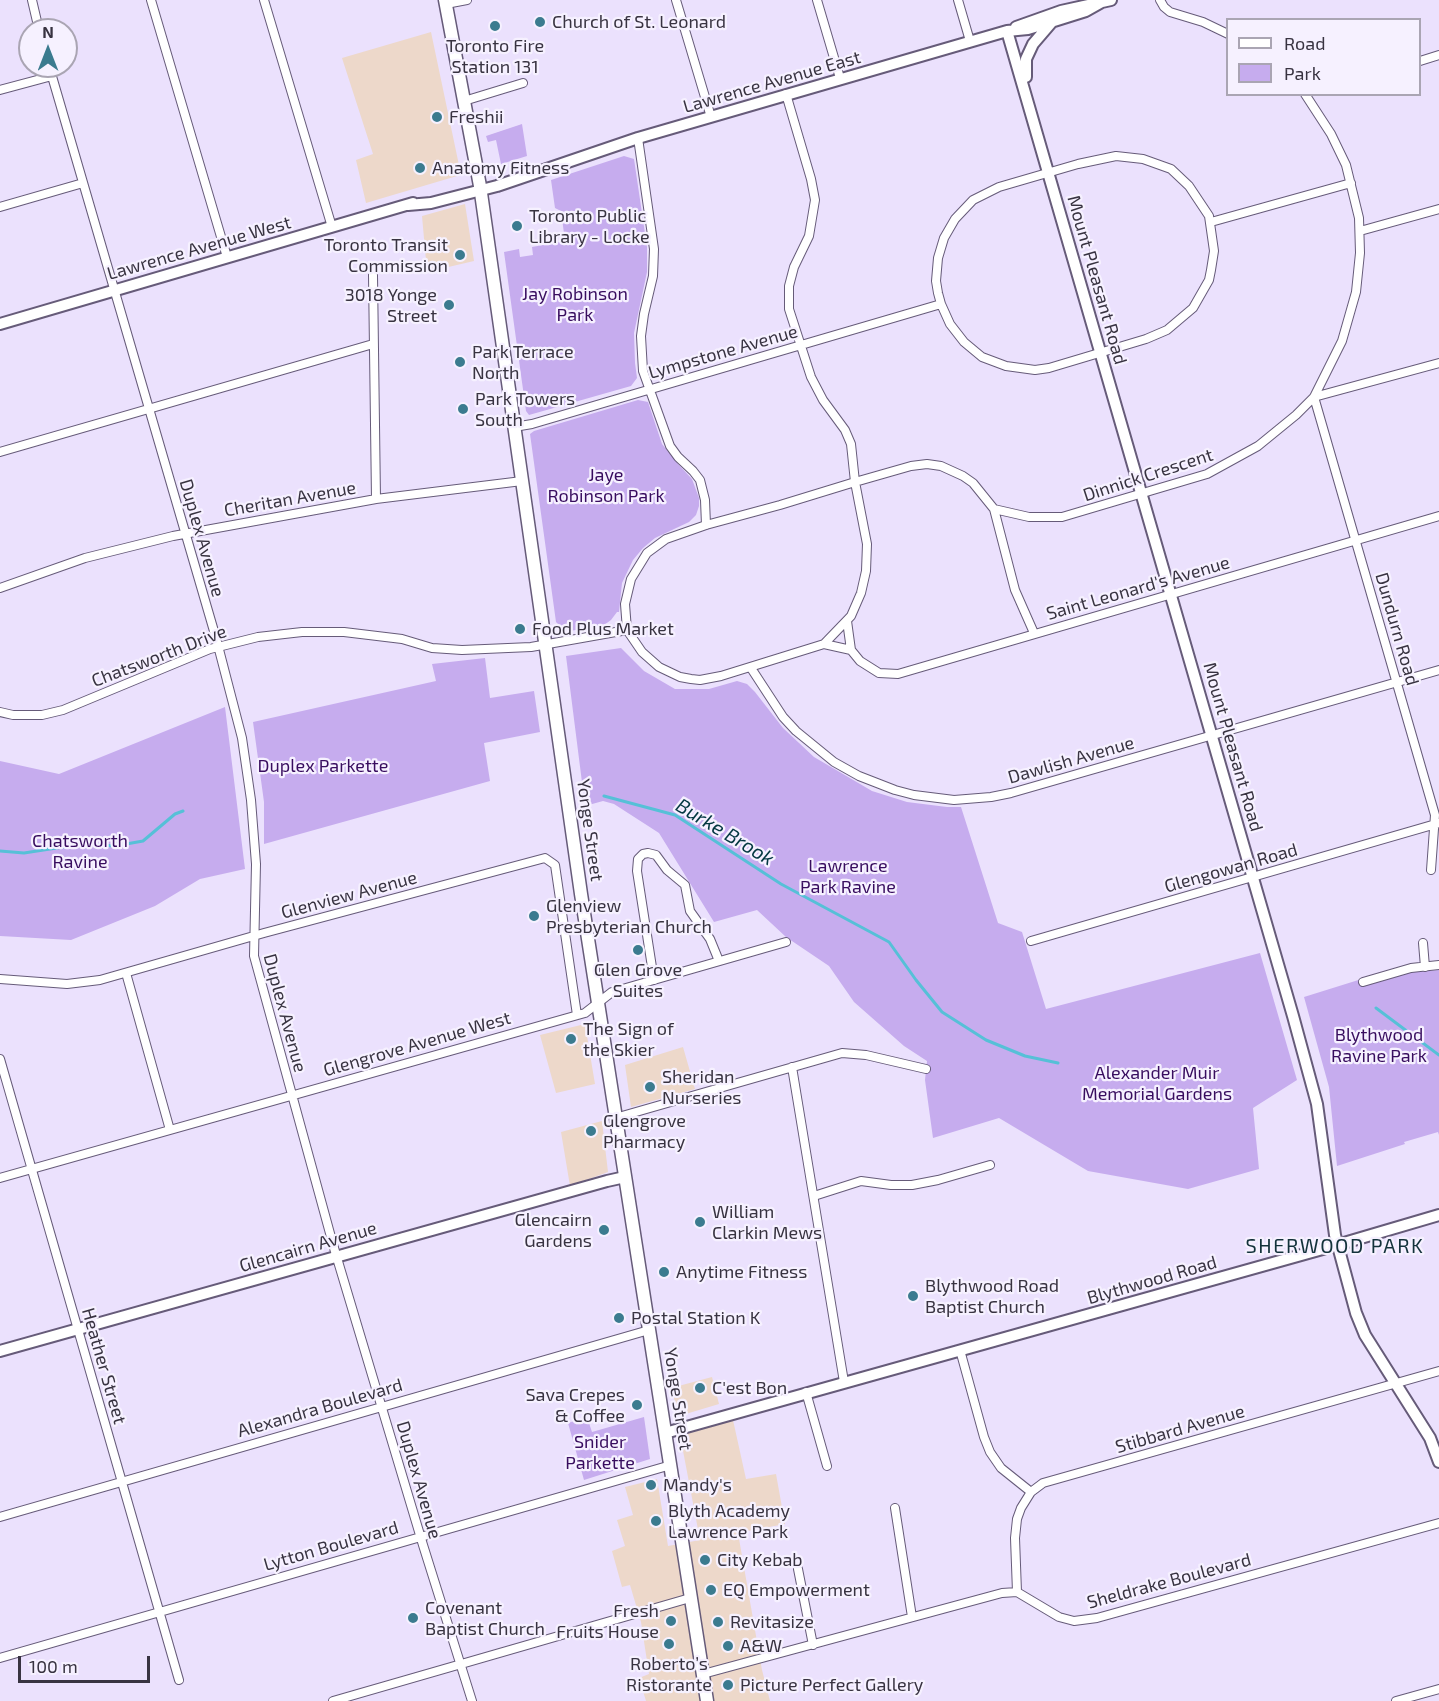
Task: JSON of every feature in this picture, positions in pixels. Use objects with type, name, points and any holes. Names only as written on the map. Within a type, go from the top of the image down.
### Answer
[{"type":"main road","points":[[1061,11],[1067,0]]},
{"type":"main road","name":"Lawrence Avenue East","points":[[1007,31],[1026,21],[1085,4],[1105,1]]},
{"type":"main road","name":"Lawrence Avenue East","points":[[480,186],[547,169],[638,138],[840,78],[1007,31],[1028,29],[1086,11],[1105,1]]},
{"type":"main road","name":"Yonge Street","points":[[446,2],[480,186],[615,1118],[707,1701]]},
{"type":"main road","points":[[1026,90],[1026,60],[1034,44],[1051,22]]},
{"type":"main road","name":"Mount Pleasant Road","points":[[1007,31],[1050,172],[1100,354],[1254,878],[1317,1104],[1337,1245],[1359,1322],[1434,1446],[1439,1462]]},
{"type":"main road","name":"Lawrence Avenue West","points":[[0,324],[408,205],[431,203],[480,186]]},
{"type":"main road","name":"Glencairn Avenue","points":[[0,1351],[607,1181],[625,1178]]},
{"type":"main road","name":"Blythwood Road","points":[[665,1433],[1439,1215]]},
{"type":"street","points":[[32,0],[36,18]]},
{"type":"street","points":[[151,0],[226,257]]},
{"type":"street","points":[[264,0],[332,227]]},
{"type":"street","points":[[446,2],[467,0]]},
{"type":"street","points":[[676,0],[711,117]]},
{"type":"street","points":[[817,0],[840,78]]},
{"type":"street","points":[[958,0],[970,41]]},
{"type":"street","points":[[1160,0],[1170,12],[1203,22],[1226,34]]},
{"type":"street","points":[[1421,60],[1439,55]]},
{"type":"street","points":[[0,90],[45,78]]},
{"type":"street","name":"Duplex Avenue","points":[[53,78],[219,647],[242,738],[251,800],[256,864],[254,956],[337,1256],[420,1536],[472,1701]]},
{"type":"street","points":[[464,101],[523,83]]},
{"type":"street","points":[[786,94],[815,200],[809,236],[794,267],[789,286],[789,309],[815,385],[849,438],[853,453],[855,482],[865,535],[867,562],[861,593],[847,621],[824,644],[751,668],[700,680],[680,677],[659,667],[649,660],[627,630],[625,617],[627,591],[633,572],[647,553],[666,539],[706,525],[855,482],[912,466],[935,464],[949,468],[963,476],[994,509],[1015,590],[1034,633]]},
{"type":"street","name":"Dinnick Crescent","points":[[994,509],[1029,517],[1062,517],[1208,474],[1241,457],[1280,429],[1314,397],[1339,349],[1350,317],[1359,274],[1360,231],[1351,183],[1340,150],[1306,96]]},
{"type":"street","points":[[638,138],[654,249],[653,276],[642,324],[640,345],[643,371],[670,446],[700,480],[705,500],[706,525]]},
{"type":"street","points":[[1124,156],[1143,159],[1171,170],[1180,177],[1196,195],[1211,222],[1214,250],[1209,280],[1193,308],[1167,330],[1100,354],[1035,370],[1006,366],[982,357],[964,342],[950,324],[940,304],[936,281],[938,258],[944,238],[961,212],[973,201],[987,192],[1014,182],[1106,157],[1124,156]]},
{"type":"street","points":[[0,207],[83,183]]},
{"type":"street","points":[[1211,222],[1351,183]]},
{"type":"street","points":[[1360,231],[1439,209]]},
{"type":"street","points":[[373,275],[376,499]]},
{"type":"street","name":"Lympstone Avenue","points":[[514,427],[532,424],[940,304]]},
{"type":"street","points":[[0,452],[373,344]]},
{"type":"street","points":[[1314,397],[1439,363]]},
{"type":"street","name":"Dundurn Road","points":[[1314,397],[1435,815],[1437,824],[1431,870]]},
{"type":"street","name":"Cheritan Avenue","points":[[0,588],[85,558],[186,533],[376,499],[522,481]]},
{"type":"street","name":"Saint Leonard's Avenue","points":[[824,644],[851,650],[860,661],[872,669],[888,674],[898,674],[1439,516]]},
{"type":"street","points":[[847,621],[851,650]]},
{"type":"street","name":"Chatsworth Drive","points":[[0,712],[42,715],[63,710],[219,647],[258,637],[327,631],[386,637],[446,650],[520,648],[627,630]]},
{"type":"street","name":"Dawlish Avenue","points":[[751,668],[783,717],[825,756],[875,784],[936,799],[980,798],[1011,793],[1439,670]]},
{"type":"street","name":"Glengowan Road","points":[[1031,941],[1437,824]]},
{"type":"street","points":[[654,980],[637,871],[638,859],[643,854],[656,855],[667,870],[685,885],[690,911],[710,939],[719,961]]},
{"type":"street","name":"Glenview Avenue","points":[[0,979],[77,983],[100,980],[253,936],[545,858],[555,865],[577,1015]]},
{"type":"street","name":"Glengrove Avenue West","points":[[0,1178],[585,1013],[612,992],[786,942]]},
{"type":"street","points":[[1423,943],[1425,967]]},
{"type":"street","points":[[1363,981],[1411,968],[1439,965]]},
{"type":"street","points":[[126,973],[170,1130]]},
{"type":"street","points":[[615,1118],[832,1055],[852,1053],[926,1069]]},
{"type":"street","name":"Heather Street","points":[[0,1059],[180,1680]]},
{"type":"street","points":[[792,1067],[844,1382]]},
{"type":"street","points":[[814,1196],[861,1181],[891,1185],[923,1183],[990,1165]]},
{"type":"street","name":"Alexandra Boulevard","points":[[0,1517],[649,1330]]},
{"type":"street","points":[[703,1674],[1002,1593],[1017,1592],[1016,1529],[1021,1509],[1031,1492],[1001,1468],[990,1452],[960,1350]]},
{"type":"street","name":"Stibbard Avenue","points":[[1031,1492],[1043,1483],[1439,1371]]},
{"type":"street","points":[[806,1392],[827,1466]]},
{"type":"street","name":"Lytton Boulevard","points":[[0,1658],[671,1465]]},
{"type":"street","points":[[895,1509],[912,1617]]},
{"type":"street","name":"Sheldrake Boulevard","points":[[1017,1592],[1059,1617],[1074,1621],[1097,1618],[1439,1522]]},
{"type":"street","points":[[798,1569],[813,1645]]},
{"type":"street","points":[[333,1701],[690,1598]]},
{"type":"street","points":[[1396,1701],[1439,1689]]},
{"type":"shaded area","points":[[431,32],[460,170],[457,176],[366,203],[356,160],[373,154],[342,58]]},
{"type":"shaded area","points":[[465,204],[474,261],[427,272],[422,216]]},
{"type":"shaded area","points":[[585,1024],[595,1084],[556,1093],[540,1035]]},
{"type":"shaded area","points":[[683,1047],[695,1089],[631,1107],[625,1065]]},
{"type":"shaded area","points":[[602,1121],[608,1172],[570,1186],[561,1132]]},
{"type":"shaded area","points":[[712,1377],[719,1404],[679,1416],[671,1388]]},
{"type":"shaded area","points":[[733,1420],[746,1479],[776,1474],[785,1524],[738,1533],[762,1670],[770,1701],[646,1701],[639,1678],[649,1674],[641,1622],[630,1585],[622,1587],[612,1551],[625,1546],[617,1520],[633,1515],[625,1487],[657,1479],[668,1546],[700,1540],[680,1435]]},
{"type":"green space","points":[[522,124],[527,156],[501,164],[496,140],[488,142],[486,136]]},
{"type":"green space","name":"Jay Robinson Park","points":[[624,156],[634,159],[647,247],[647,272],[634,333],[637,378],[631,386],[529,415],[526,411],[504,252],[519,249],[520,257],[533,255],[532,247],[565,241],[561,211],[555,208],[551,180]]},
{"type":"green space","name":"Jaye Robinson Park","points":[[638,400],[648,402],[662,444],[692,479],[699,498],[699,506],[696,515],[689,522],[655,538],[633,560],[622,583],[619,612],[611,620],[604,625],[570,631],[563,629],[556,622],[530,434]]},
{"type":"green space","name":"Alexander Muir Memorial Gardens","points":[[621,648],[644,671],[675,689],[709,689],[737,681],[747,684],[783,728],[814,757],[872,791],[907,802],[961,807],[998,923],[1022,932],[1046,1009],[1260,953],[1297,1080],[1253,1108],[1259,1169],[1188,1189],[1088,1171],[999,1118],[933,1138],[925,1080],[927,1061],[904,1046],[854,1002],[829,966],[786,937],[757,910],[714,922],[659,833],[614,804],[603,801],[585,806],[566,656]]},
{"type":"green space","name":"Duplex Parkette","points":[[485,658],[490,698],[534,691],[540,732],[484,743],[490,781],[264,844],[264,802],[253,722],[436,681],[432,664]]},
{"type":"green space","name":"Chatsworth Ravine","points":[[225,707],[245,869],[200,879],[155,906],[71,940],[0,936],[0,761],[59,774]]},
{"type":"green space","name":"Blythwood Ravine Park","points":[[1439,970],[1439,1135],[1438,1132],[1404,1142],[1405,1144],[1337,1166],[1329,1087],[1304,997],[1368,977],[1372,984],[1408,972]]},
{"type":"green space","name":"Snider Parkette","points":[[587,1417],[592,1432],[644,1417],[650,1459],[584,1480],[568,1423]]},
{"type":"waterway","name":"Burke Brook","points":[[604,796],[675,815],[781,884],[889,942],[942,1012],[986,1040],[1025,1056],[1058,1063]]},
{"type":"waterway","name":"Burke Brook","points":[[0,851],[24,853],[87,844],[115,846],[143,841],[175,814],[183,811]]},
{"type":"waterway","name":"Burke Brook","points":[[1376,1008],[1439,1055]]},
{"type":"place","name":"Church of St. Leonard","points":[[540,22]]},
{"type":"place","name":"Toronto Fire Station 131","points":[[495,26]]},
{"type":"place","name":"Freshii","points":[[437,117]]},
{"type":"place","name":"Anatomy Fitness","points":[[420,168]]},
{"type":"place","name":"Toronto Public Library - Locke","points":[[517,226]]},
{"type":"place","name":"Toronto Transit Commission","points":[[460,255]]},
{"type":"place","name":"3018 Yonge Street","points":[[449,305]]},
{"type":"place","name":"Park Terrace North","points":[[460,362]]},
{"type":"place","name":"Park Towers South","points":[[463,409]]},
{"type":"place","name":"Food Plus Market","points":[[520,629]]},
{"type":"place","name":"Glenview Presbyterian Church","points":[[534,916]]},
{"type":"place","name":"Glen Grove Suites","points":[[638,950]]},
{"type":"place","name":"The Sign of the Skier","points":[[571,1039]]},
{"type":"place","name":"Sheridan Nurseries","points":[[650,1087]]},
{"type":"place","name":"Glengrove Pharmacy","points":[[591,1131]]},
{"type":"place","name":"William Clarkin Mews","points":[[700,1222]]},
{"type":"place","name":"Glencairn Gardens","points":[[604,1230]]},
{"type":"place","name":"Anytime Fitness","points":[[664,1272]]},
{"type":"place","name":"Blythwood Road Baptist Church","points":[[913,1296]]},
{"type":"place","name":"Postal Station K","points":[[619,1318]]},
{"type":"place","name":"C'est Bon","points":[[700,1388]]},
{"type":"place","name":"Sava Crepes & Coffee","points":[[637,1405]]},
{"type":"place","name":"Mandy's","points":[[651,1485]]},
{"type":"place","name":"Blyth Academy Lawrence Park","points":[[656,1521]]},
{"type":"place","name":"City Kebab","points":[[705,1560]]},
{"type":"place","name":"EQ Empowerment","points":[[711,1590]]},
{"type":"place","name":"Covenant Baptist Church","points":[[413,1618]]},
{"type":"place","name":"Fresh Fruits House","points":[[671,1621]]},
{"type":"place","name":"Revitasize","points":[[718,1622]]},
{"type":"place","name":"Roberto’s Ristorante","points":[[669,1644]]},
{"type":"place","name":"A&W","points":[[728,1646]]},
{"type":"place","name":"Picture Perfect Gallery","points":[[728,1685]]},
{"type":"district","name":"SHERWOOD PARK","points":[[1335,1246]]},
{"type":"park label","name":"Lawrence Park Ravine","points":[[848,876]]}]
